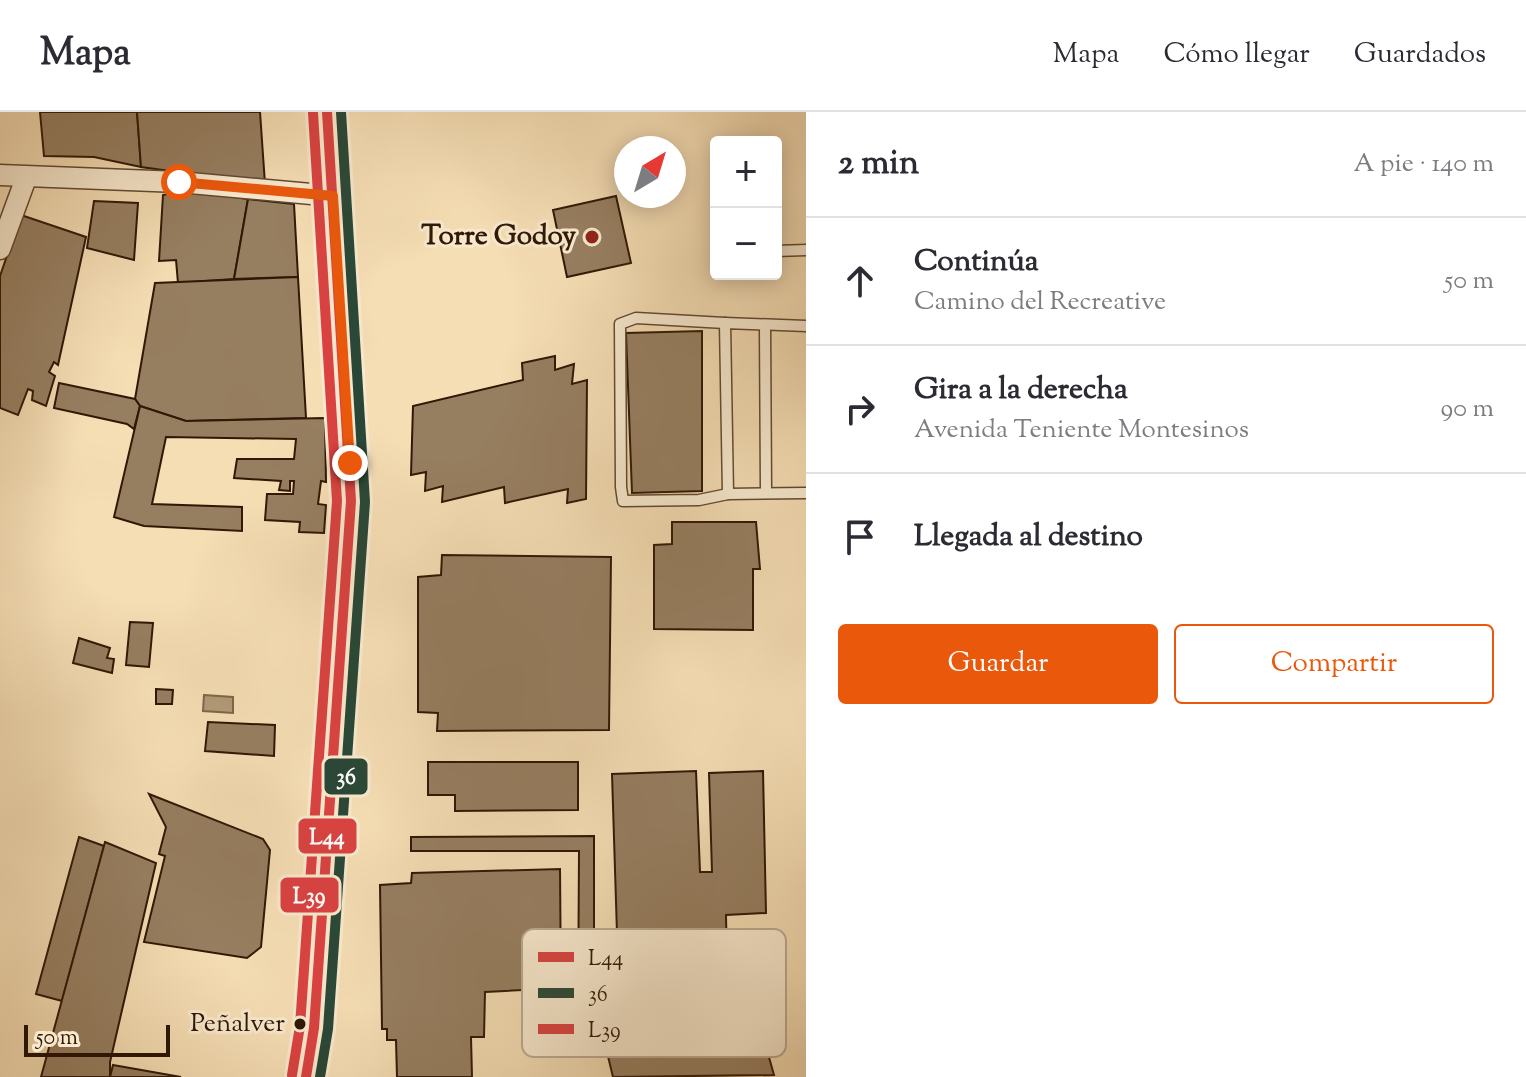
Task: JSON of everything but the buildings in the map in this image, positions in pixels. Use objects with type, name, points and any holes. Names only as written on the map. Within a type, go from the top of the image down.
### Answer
[{"type":"main road","points":[[306,1077],[314,1028],[346,610],[351,501],[327,112]]},
{"type":"main road","points":[[314,1028],[319,1077]]},
{"type":"street","points":[[0,175],[179,182],[333,196]]},
{"type":"street","points":[[0,249],[26,178]]},
{"type":"lane","points":[[782,251],[806,250]]},
{"type":"lane","points":[[806,326],[636,318],[620,324],[623,501],[699,500],[728,494],[806,493]]},
{"type":"lane","points":[[725,323],[728,494]]},
{"type":"lane","points":[[765,326],[766,493]]},
{"type":"shaded area","points":[[204,695],[233,697],[233,713],[203,711]]},
{"type":"transit line","name":"L44","points":[[306,1077],[314,1028],[351,501],[327,112]]},
{"type":"transit line","name":"36","points":[[320,1077],[328,1029],[365,502],[341,112]]},
{"type":"transit line","name":"L39","points":[[292,1075],[300,1026],[337,501],[313,113]]},
{"type":"place","name":"Torre Godoy","points":[[592,237]]},
{"type":"place","name":"Peñalver","points":[[300,1024]]},
{"type":"route","points":[[179,182],[333,196],[350,463]]}]
